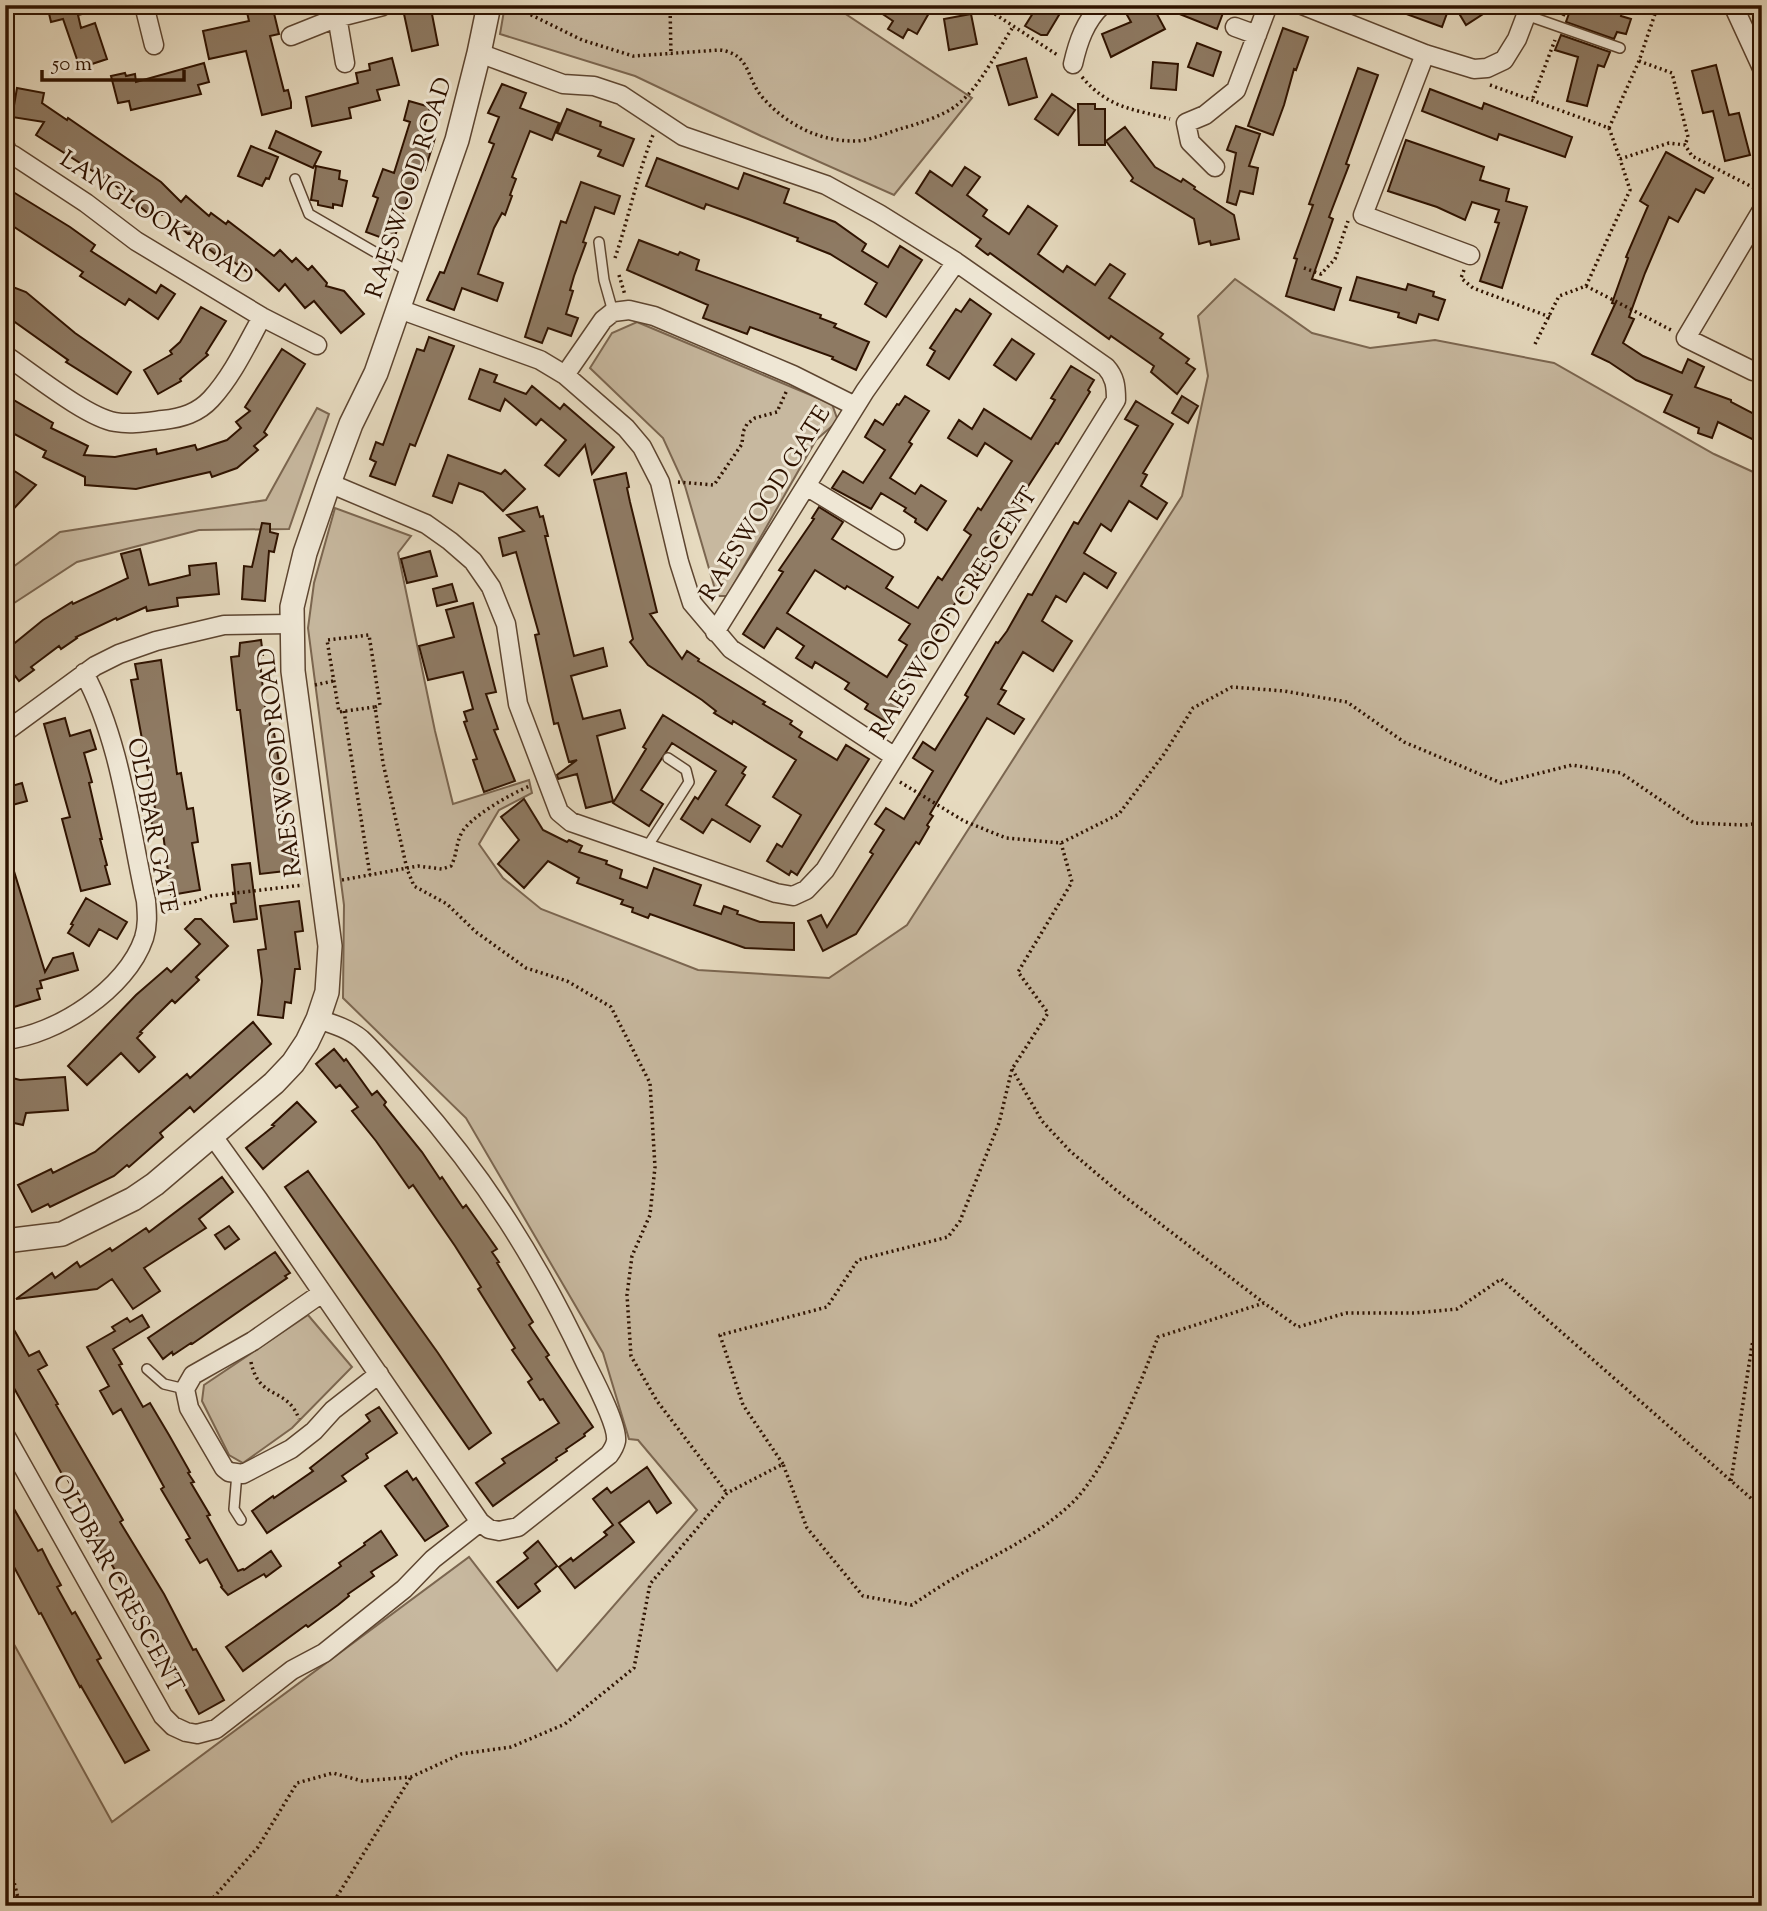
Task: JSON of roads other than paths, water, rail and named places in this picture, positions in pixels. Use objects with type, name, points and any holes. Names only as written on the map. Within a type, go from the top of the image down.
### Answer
[{"type":"street","points":[[144,5],[154,45]]},
{"type":"street","name":"RAESWOOD ROAD","points":[[5,1241],[62,1234],[133,1199],[155,1184],[274,1083],[293,1063],[318,1019],[327,992],[330,966],[323,883],[293,671],[292,624],[296,589],[329,483],[351,424],[376,373],[457,140],[489,5]]},
{"type":"street","points":[[1073,64],[1083,34],[1093,14],[1102,5]]},
{"type":"street","points":[[1215,167],[1189,142],[1186,123],[1205,114],[1236,90],[1268,5]]},
{"type":"street","points":[[1302,5],[1425,54],[1475,69],[1487,68],[1504,60],[1517,38],[1528,10]]},
{"type":"street","points":[[1733,5],[1762,68]]},
{"type":"street","points":[[291,36],[333,12],[383,6]]},
{"type":"street","points":[[333,12],[345,63]]},
{"type":"street","points":[[1235,27],[1257,35]]},
{"type":"street","name":"RAESWOOD CRESCENT","points":[[329,483],[426,524],[473,562],[491,587],[506,624],[518,704],[559,812],[571,822],[759,888],[793,896],[806,890],[825,870],[1116,400],[1116,387],[1106,366],[956,262],[826,185],[683,136],[621,95],[594,86],[563,85],[479,53]]},
{"type":"street","points":[[1425,54],[1363,215],[1470,255]]},
{"type":"street","name":"LANGLOOK ROAD","points":[[9,155],[86,203],[136,241],[262,317],[317,345]]},
{"type":"street","points":[[1753,371],[1686,338],[1762,210]]},
{"type":"street","points":[[855,406],[956,262]]},
{"type":"street","name":"RAESWOOD GATE","points":[[399,309],[540,360],[565,375],[626,428],[642,447],[660,482],[692,603],[731,649],[890,765]]},
{"type":"street","points":[[565,375],[603,320],[621,311]]},
{"type":"street","name":"RAESWOOD GATE","points":[[621,311],[654,316],[855,406],[715,632]]},
{"type":"street","points":[[5,355],[95,416],[132,424],[175,419],[196,412],[211,400],[230,374],[262,317]]},
{"type":"street","points":[[806,486],[895,540]]},
{"type":"street","points":[[5,732],[84,673],[119,654],[224,625],[292,624]]},
{"type":"street","name":"OLDBAR GATE","points":[[5,1040],[21,1039],[66,1020],[110,987],[131,963],[143,940],[148,922],[110,736],[101,708],[84,673]]},
{"type":"street","points":[[212,1135],[480,1522],[489,1529],[499,1531],[518,1527],[609,1455],[616,1440],[615,1429],[562,1312],[510,1222],[445,1132],[360,1039],[348,1030],[318,1019]]},
{"type":"street","points":[[322,1293],[247,1345],[193,1375],[184,1389],[189,1408],[224,1468],[237,1474],[251,1472],[291,1449],[333,1410],[379,1374]]},
{"type":"street","name":"OLDBAR CRESCENT","points":[[5,1435],[163,1716],[173,1726],[186,1732],[198,1734],[216,1729],[292,1670],[324,1653],[404,1589],[433,1559],[480,1522]]},
{"type":"lane","points":[[1528,10],[1559,27],[1620,48]]},
{"type":"lane","points":[[5,132],[9,155]]},
{"type":"lane","points":[[295,179],[309,214],[412,274]]},
{"type":"lane","points":[[599,242],[604,280],[621,311]]},
{"type":"lane","points":[[647,847],[689,782],[686,769],[668,758]]},
{"type":"lane","points":[[147,1369],[164,1384],[184,1389]]},
{"type":"lane","points":[[237,1474],[234,1509],[241,1520]]}]
